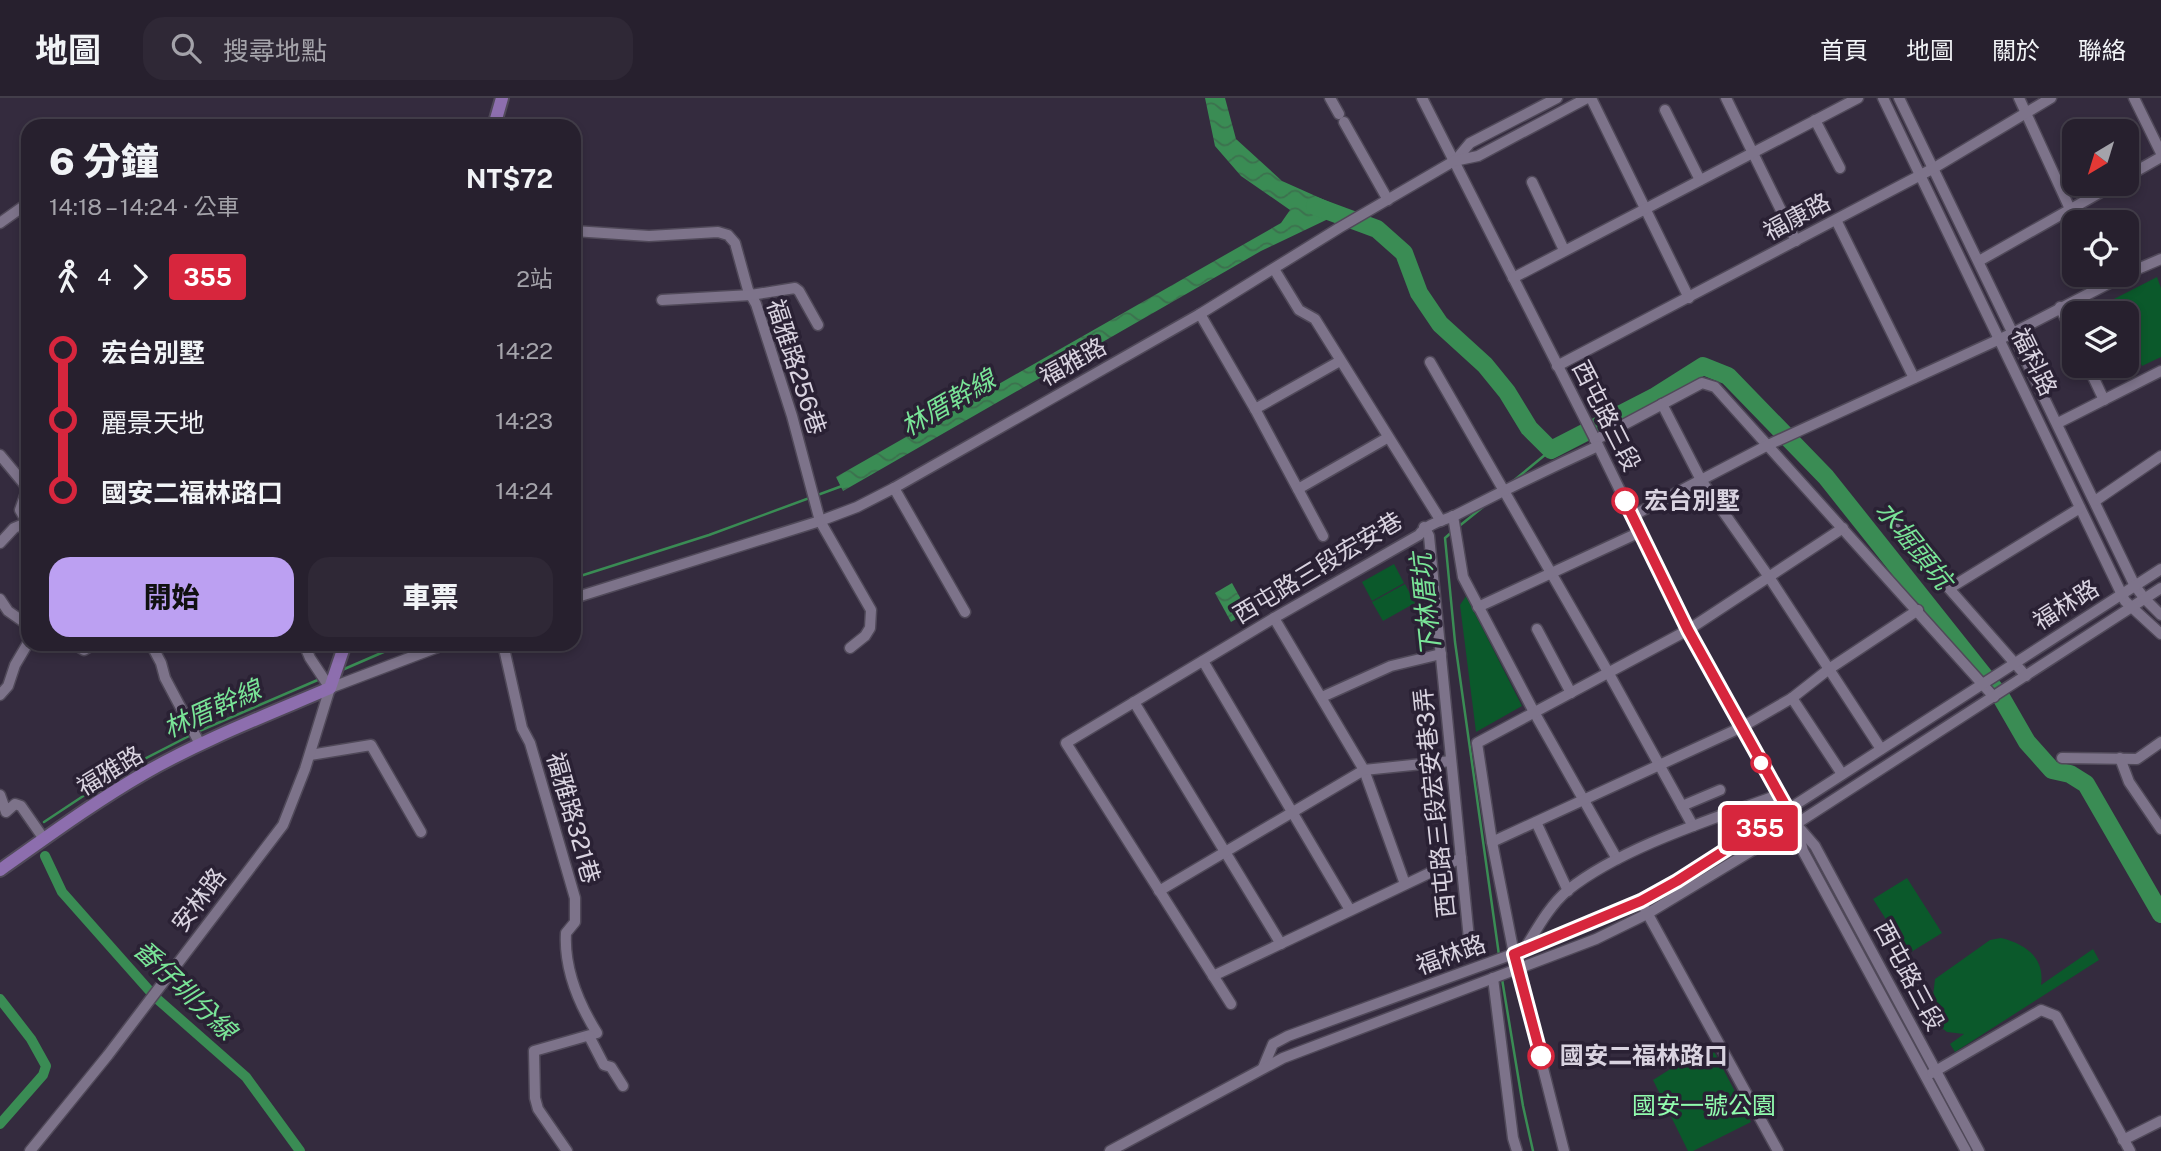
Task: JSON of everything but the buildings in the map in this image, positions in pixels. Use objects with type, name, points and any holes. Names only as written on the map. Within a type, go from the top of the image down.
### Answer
[{"type":"main road","points":[[496,119],[502,98]]},
{"type":"main road","name":"安林路","points":[[330,684],[343,651]]},
{"type":"main road","name":"福雅路","points":[[0,870],[144,773],[199,742],[330,684]]},
{"type":"street","points":[[1330,98],[1388,200]]},
{"type":"street","name":"西屯路三段","points":[[1422,98],[1587,423],[1688,630],[1778,795],[1796,824],[1815,846],[1979,1151]]},
{"type":"street","name":"福雅路","points":[[581,596],[857,507],[1200,314],[1454,161],[1470,143],[1557,98]]},
{"type":"street","points":[[1589,98],[1689,298]]},
{"type":"street","name":"福雅路","points":[[1454,161],[1478,156],[1589,98]]},
{"type":"street","points":[[1726,98],[1796,241]]},
{"type":"street","points":[[1513,278],[1858,98]]},
{"type":"street","name":"福科路","points":[[1883,98],[2122,594],[2161,634]]},
{"type":"street","name":"福科路","points":[[1899,98],[2135,586],[2161,615]]},
{"type":"street","points":[[2019,98],[2071,210]]},
{"type":"street","name":"福康路","points":[[1557,366],[1920,176],[2051,98]]},
{"type":"street","points":[[2134,98],[2161,155],[2139,169]]},
{"type":"street","points":[[1665,110],[1700,180]]},
{"type":"street","points":[[1815,120],[1840,169]]},
{"type":"street","points":[[1532,182],[1564,250]]},
{"type":"street","points":[[2073,210],[2095,196]]},
{"type":"street","points":[[0,223],[21,208]]},
{"type":"street","points":[[1979,261],[2062,216]]},
{"type":"street","points":[[1836,220],[1914,378]]},
{"type":"street","name":"福雅路256巷","points":[[581,232],[639,236],[718,232],[728,234],[735,243],[792,416],[820,521],[871,610],[870,628],[865,636],[850,648]]},
{"type":"street","points":[[2139,268],[2161,259]]},
{"type":"street","points":[[1274,269],[1298,310],[1315,320],[1440,521]]},
{"type":"street","points":[[1632,516],[1770,444],[1999,339],[2060,307],[2091,287]]},
{"type":"street","points":[[662,300],[751,295],[795,288],[799,290],[818,325]]},
{"type":"street","points":[[2060,307],[2062,311]]},
{"type":"street","points":[[1200,314],[1323,536]]},
{"type":"street","points":[[1255,409],[1340,361]]},
{"type":"street","points":[[1430,362],[1693,826]]},
{"type":"street","points":[[2057,423],[2161,371]]},
{"type":"street","points":[[2094,378],[2104,400]]},
{"type":"street","name":"西屯路三段宏安巷","points":[[1159,891],[1066,743],[1274,618],[1419,535],[1424,527],[1453,516],[1702,383],[1715,387],[1770,444],[1994,697]]},
{"type":"street","points":[[1662,404],[1701,480],[1769,576],[1881,749]]},
{"type":"street","points":[[1298,489],[1387,438]]},
{"type":"street","points":[[0,455],[21,479]]},
{"type":"street","points":[[2095,502],[2161,456]]},
{"type":"street","points":[[894,488],[965,612]]},
{"type":"street","points":[[1950,588],[2080,508]]},
{"type":"street","points":[[1453,516],[1463,578],[1534,712],[1617,859]]},
{"type":"street","points":[[0,543],[14,528],[21,526]]},
{"type":"street","points":[[1894,526],[2026,676]]},
{"type":"street","name":"西屯路三段宏安巷3弄","points":[[1424,527],[1429,536],[1471,949]]},
{"type":"street","points":[[1564,1151],[1518,969],[1519,952],[1492,842],[1477,743],[1688,630],[1843,528]]},
{"type":"street","points":[[1478,607],[1640,532]]},
{"type":"street","name":"福林路","points":[[1264,1068],[1273,1044],[1288,1036],[1519,952],[1641,901],[1677,881],[2161,569]]},
{"type":"street","name":"福林路","points":[[1110,1151],[1196,1103],[1307,1049],[1597,939],[1647,914],[1796,824],[2161,588]]},
{"type":"street","points":[[0,599],[8,611],[21,620]]},
{"type":"street","points":[[1492,842],[1742,727],[1792,698],[1829,669],[1917,610]]},
{"type":"street","points":[[1274,618],[1364,770],[1405,884]]},
{"type":"street","points":[[1537,629],[1570,692]]},
{"type":"street","points":[[0,695],[8,686],[23,651]]},
{"type":"street","points":[[155,651],[165,678],[199,742]]},
{"type":"street","points":[[307,651],[330,684]]},
{"type":"street","name":"福雅路","points":[[330,684],[426,651]]},
{"type":"street","name":"福雅路321巷","points":[[505,651],[522,728],[530,743],[575,898],[575,922],[566,933],[566,951],[582,1004],[597,1033],[590,1036]]},
{"type":"street","points":[[1322,698],[1391,666],[1441,654]]},
{"type":"street","points":[[1203,661],[1350,911]]},
{"type":"street","name":"安林路","points":[[30,1151],[108,1055],[283,825],[310,755],[330,684]]},
{"type":"street","points":[[1792,698],[1842,774]]},
{"type":"street","points":[[1134,702],[1281,944]]},
{"type":"street","points":[[2062,758],[2137,759],[2161,742]]},
{"type":"street","points":[[310,755],[371,745],[421,832]]},
{"type":"street","points":[[2120,758],[2129,782],[2161,829]]},
{"type":"street","points":[[1231,1004],[1159,891],[1364,770],[1451,761]]},
{"type":"street","points":[[1682,806],[1720,790]]},
{"type":"street","points":[[0,795],[2,812],[15,804],[21,806],[44,839]]},
{"type":"street","points":[[1519,952],[1567,891],[1617,859],[1693,826],[1778,795]]},
{"type":"street","points":[[1536,822],[1567,891]]},
{"type":"street","name":"西屯路三段","points":[[1796,824],[1802,851],[1966,1151]]},
{"type":"street","points":[[1213,976],[1461,858]]},
{"type":"street","points":[[1641,901],[1778,1151]]},
{"type":"street","points":[[1499,976],[1513,1138],[1517,1151]]},
{"type":"street","points":[[1925,1077],[2041,1010],[2049,1011],[2056,1016],[2130,1151]]},
{"type":"street","points":[[567,1151],[538,1109],[534,1051],[590,1036],[604,1065],[611,1067],[623,1087]]},
{"type":"street","points":[[2123,1140],[2161,1121]]},
{"type":"green space","points":[[2157,277],[2161,288],[2161,357],[2142,366],[2139,359],[2139,301],[2112,300]]},
{"type":"green space","points":[[1394,564],[1404,583],[1372,601],[1362,582]]},
{"type":"green space","points":[[1405,584],[1415,603],[1383,621],[1372,602]]},
{"type":"green space","points":[[1466,596],[1522,706],[1476,732],[1460,605]]},
{"type":"green space","points":[[1907,878],[1942,933],[1908,954],[1873,899]]},
{"type":"green space","points":[[2001,938],[2026,948],[2032,954],[2040,967],[2041,985],[2093,949],[2099,960],[1955,1052],[1950,1044],[1964,1034],[1947,1032],[1936,1023],[1932,1005],[1935,979],[1990,940]]},
{"type":"green space","name":"國安一號公園","points":[[1710,1044],[1751,1122],[1688,1151],[1653,1080]]},
{"type":"water","points":[[1205,98],[1225,98],[1236,139],[1282,181],[1347,210],[1261,251],[843,491],[836,477],[1281,223],[1290,210],[1241,176],[1215,146]]},
{"type":"water","points":[[1232,583],[1248,612],[1231,622],[1215,593]]},
{"type":"waterway","name":"水堀頭坑","points":[[1315,206],[1377,229],[1404,253],[1419,293],[1440,324],[1485,365],[1507,392],[1529,428],[1551,450],[1654,397],[1703,366],[1728,376],[1826,477],[2001,697],[2027,742],[2052,770],[2070,774],[2086,784],[2161,914]]},
{"type":"waterway","name":"下林厝坑","points":[[1512,482],[1551,450]]},
{"type":"waterway","name":"林厝幹線","points":[[581,576],[709,535],[842,486]]},
{"type":"waterway","name":"下林厝坑","points":[[1458,527],[1483,507]]},
{"type":"waterway","name":"下林厝坑","points":[[1453,531],[1445,538],[1455,642],[1499,955]]},
{"type":"waterway","name":"林厝幹線","points":[[342,670],[386,651]]},
{"type":"waterway","name":"林厝幹線","points":[[197,732],[320,679]]},
{"type":"waterway","name":"林厝幹線","points":[[44,822],[121,771],[191,735]]},
{"type":"waterway","name":"番仔圳分線","points":[[45,856],[62,892],[155,997],[246,1077],[300,1151]]},
{"type":"waterway","name":"下林厝坑","points":[[1502,979],[1533,1151]]},
{"type":"waterway","points":[[0,999],[31,1039],[46,1066],[43,1075],[0,1124]]},
{"type":"bus line","name":"355","points":[[1541,1056],[1514,954],[1641,901],[1788,810],[1688,630],[1625,501]]},
{"type":"place","name":"宏台別墅","points":[[1625,501]]},
{"type":"place","name":"國安二福林路口","points":[[1541,1056]]}]
